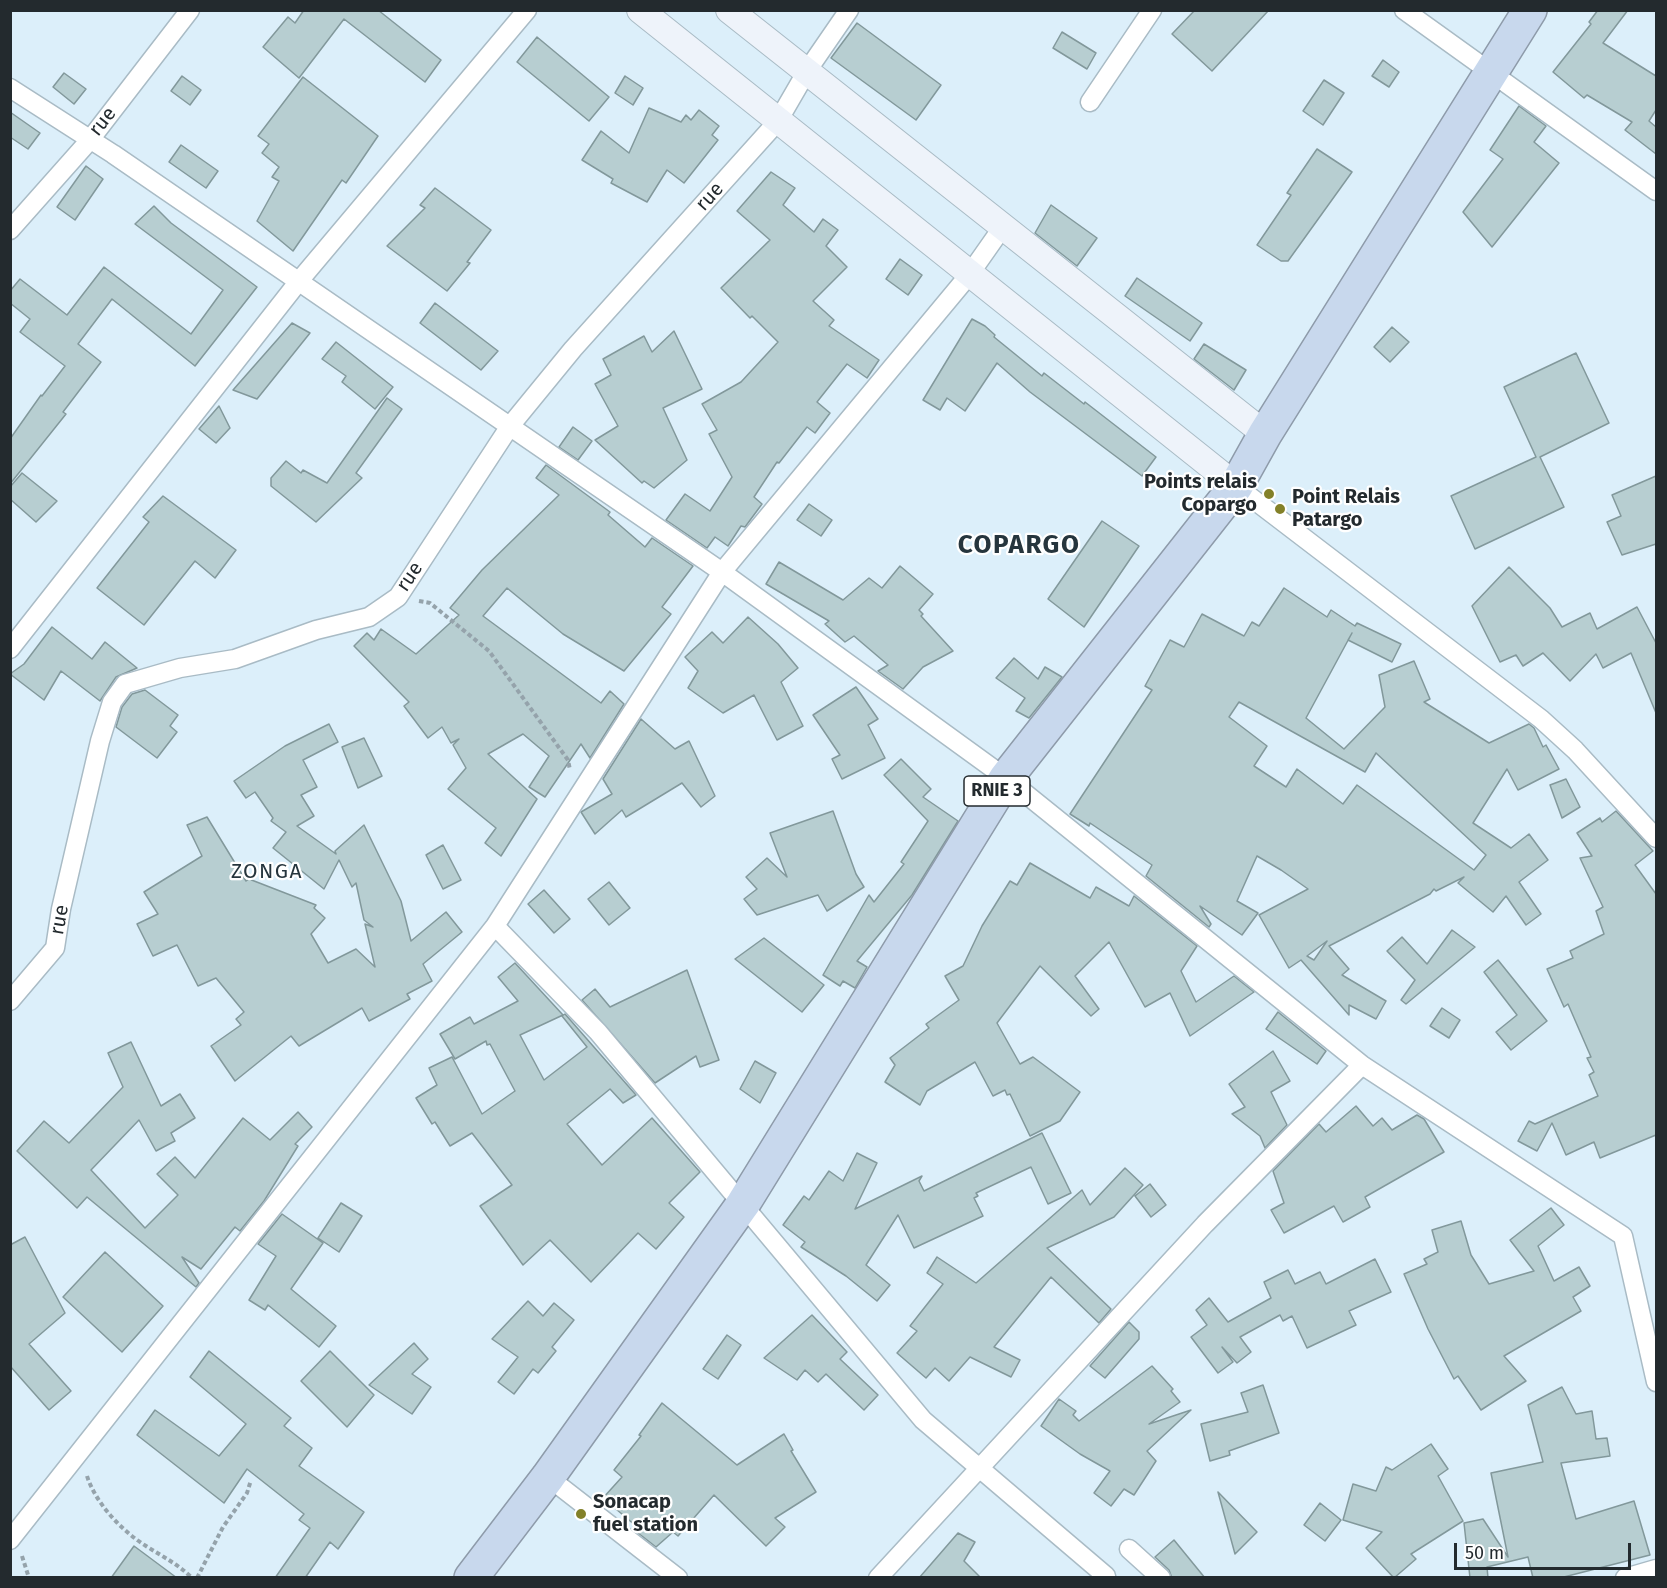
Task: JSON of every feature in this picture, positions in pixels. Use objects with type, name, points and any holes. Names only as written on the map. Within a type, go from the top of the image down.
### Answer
[{"type":"highway","name":"RNIE 3","points":[[471,1578],[548,1477],[743,1204],[1006,778],[1236,486],[1265,434],[1530,10]]},
{"type":"street","name":"rue","points":[[10,230],[89,141],[190,10]]},
{"type":"street","points":[[10,649],[298,281],[527,10]]},
{"type":"street","points":[[640,10],[1236,486],[1541,719],[1575,750],[1656,838]]},
{"type":"street","points":[[729,10],[1265,434]]},
{"type":"street","name":"rue","points":[[10,1001],[55,948],[61,909],[100,741],[112,702],[125,684],[180,668],[235,659],[316,630],[369,617],[398,597],[510,426],[573,349],[778,122],[807,71],[849,10]]},
{"type":"street","points":[[1090,102],[1152,10]]},
{"type":"street","points":[[1404,10],[1656,191]]},
{"type":"street","points":[[10,88],[298,281],[722,572],[1006,778],[1362,1065],[1623,1236],[1656,1382]]},
{"type":"street","points":[[11,1539],[495,926],[722,572],[969,275],[1002,228]]},
{"type":"street","points":[[495,926],[598,1032],[923,1420],[1106,1575]]},
{"type":"street","points":[[878,1578],[1205,1224],[1362,1065]]},
{"type":"street","points":[[548,1477],[678,1578]]},
{"type":"street","points":[[1129,1549],[1161,1578]]},
{"type":"street","points":[[1625,1578],[1656,1569]]},
{"type":"path","points":[[398,597],[430,603],[489,651],[568,760],[576,797]]},
{"type":"path","points":[[72,1459],[86,1474],[92,1491],[106,1509],[132,1536],[181,1566],[192,1578]]},
{"type":"path","points":[[197,1578],[223,1527],[247,1493],[251,1480]]},
{"type":"building","points":[[304,10],[378,10],[441,60],[425,82],[344,19],[299,78],[263,47],[288,17],[295,23]]},
{"type":"building","points":[[1195,10],[1269,10],[1212,71],[1172,34]]},
{"type":"building","points":[[1598,10],[1628,10],[1603,43],[1656,76],[1656,110],[1649,121],[1656,127],[1656,154],[1625,130],[1632,122],[1587,95],[1584,98],[1553,72],[1591,24],[1589,22]]},
{"type":"building","points":[[857,23],[941,85],[916,120],[831,58]]},
{"type":"building","points":[[1062,32],[1096,53],[1087,69],[1053,48]]},
{"type":"building","points":[[537,37],[609,97],[589,121],[517,62]]},
{"type":"building","points":[[1383,60],[1399,72],[1389,87],[1372,76]]},
{"type":"building","points":[[64,73],[86,89],[74,104],[53,87]]},
{"type":"building","points":[[182,76],[201,90],[190,105],[171,91]]},
{"type":"building","points":[[625,76],[643,88],[633,105],[615,93]]},
{"type":"building","points":[[303,77],[378,136],[346,183],[342,180],[293,251],[257,221],[279,181],[272,177],[279,167],[262,153],[269,144],[258,136]]},
{"type":"building","points":[[1324,80],[1344,93],[1323,125],[1303,111]]},
{"type":"building","points":[[1519,106],[1546,126],[1534,142],[1559,163],[1492,247],[1463,212],[1503,159],[1490,150]]},
{"type":"building","points":[[649,108],[681,122],[686,115],[691,120],[699,110],[719,126],[712,135],[718,140],[684,183],[667,170],[647,202],[611,183],[613,179],[582,160],[601,131],[629,153]]},
{"type":"building","points":[[10,112],[40,133],[28,149],[10,137]]},
{"type":"building","points":[[181,145],[218,171],[206,188],[169,162]]},
{"type":"building","points":[[1317,149],[1352,172],[1288,261],[1281,261],[1257,245],[1291,195],[1287,193]]},
{"type":"building","points":[[86,166],[103,179],[75,220],[57,207]]},
{"type":"building","points":[[771,172],[795,188],[783,205],[814,232],[823,219],[838,230],[826,246],[847,267],[813,301],[834,320],[829,326],[879,360],[867,378],[847,364],[817,402],[830,413],[815,433],[807,427],[779,463],[777,462],[754,497],[762,504],[745,527],[741,526],[728,546],[715,537],[707,548],[666,520],[685,494],[710,511],[732,477],[709,434],[717,430],[702,404],[741,382],[778,342],[752,316],[750,318],[721,288],[770,240],[737,211]]},
{"type":"building","points":[[435,188],[491,230],[467,262],[470,263],[447,291],[387,246],[425,208],[420,205]]},
{"type":"building","points":[[1051,205],[1097,238],[1077,266],[1035,233]]},
{"type":"building","points":[[154,206],[171,223],[257,287],[195,366],[112,299],[78,344],[101,362],[63,412],[66,414],[10,484],[10,439],[65,366],[20,332],[30,319],[10,303],[10,291],[20,279],[67,315],[104,267],[191,334],[223,290],[135,224]]},
{"type":"building","points":[[900,259],[922,275],[908,295],[886,279]]},
{"type":"building","points":[[1137,278],[1202,323],[1190,341],[1125,296]]},
{"type":"building","points":[[435,303],[498,351],[481,370],[420,323]]},
{"type":"building","points":[[972,319],[985,326],[995,335],[994,337],[1042,376],[1044,373],[1084,404],[1085,402],[1156,457],[1142,476],[1030,392],[997,363],[965,411],[947,398],[940,410],[923,400]]},
{"type":"building","points":[[292,323],[310,333],[257,399],[233,390]]},
{"type":"building","points":[[1392,327],[1409,342],[1390,362],[1374,347]]},
{"type":"building","points":[[674,331],[702,389],[663,408],[687,460],[654,488],[644,481],[642,483],[595,440],[618,426],[595,384],[611,375],[603,359],[644,336],[652,352]]},
{"type":"building","points":[[336,342],[393,387],[375,409],[342,382],[346,376],[322,359]]},
{"type":"building","points":[[1204,344],[1246,370],[1234,390],[1194,359]]},
{"type":"building","points":[[1576,353],[1609,423],[1540,457],[1564,507],[1475,549],[1451,496],[1536,457],[1504,387]]},
{"type":"building","points":[[387,398],[402,409],[356,473],[362,478],[316,522],[271,486],[271,478],[286,461],[301,473],[303,470],[327,483]]},
{"type":"building","points":[[219,406],[230,428],[216,443],[199,429]]},
{"type":"building","points":[[573,427],[592,441],[578,460],[559,447]]},
{"type":"building","points":[[546,465],[610,512],[608,515],[645,547],[652,538],[693,566],[662,607],[671,614],[624,671],[563,634],[507,588],[483,616],[601,703],[610,691],[624,704],[590,758],[581,744],[545,797],[529,787],[549,756],[523,734],[488,754],[537,799],[501,856],[485,843],[496,828],[448,789],[466,768],[453,745],[459,739],[451,743],[442,727],[428,738],[404,706],[409,702],[354,646],[367,633],[374,640],[381,629],[416,654],[459,615],[450,608],[482,570],[559,495],[536,478]]},
{"type":"building","points":[[22,473],[57,501],[36,522],[10,499],[10,487]]},
{"type":"building","points":[[1656,476],[1656,544],[1622,555],[1607,522],[1621,516],[1612,495]]},
{"type":"building","points":[[163,496],[236,550],[215,578],[195,561],[144,625],[97,588],[149,522],[143,517]]},
{"type":"building","points":[[809,504],[832,520],[821,536],[797,520]]},
{"type":"building","points":[[1102,521],[1139,546],[1084,627],[1048,599]]},
{"type":"building","points":[[779,562],[843,600],[869,578],[882,588],[900,566],[933,594],[919,610],[923,614],[921,616],[953,651],[923,667],[903,689],[878,671],[888,665],[854,636],[845,642],[825,624],[829,621],[766,584]]},
{"type":"building","points":[[1509,567],[1550,608],[1562,627],[1590,613],[1597,629],[1637,607],[1656,643],[1656,713],[1631,653],[1603,668],[1596,654],[1570,681],[1543,653],[1523,666],[1516,655],[1500,662],[1472,606]]},
{"type":"building","points":[[1284,588],[1327,617],[1331,610],[1355,626],[1357,623],[1401,644],[1392,662],[1348,640],[1306,718],[1344,749],[1385,707],[1379,675],[1414,661],[1430,699],[1424,702],[1489,743],[1529,724],[1534,728],[1543,747],[1546,745],[1559,769],[1518,790],[1507,769],[1473,823],[1511,848],[1529,834],[1548,860],[1519,882],[1541,914],[1526,925],[1506,896],[1493,912],[1458,883],[1464,877],[1436,891],[1434,889],[1430,894],[1329,946],[1349,969],[1342,975],[1386,1001],[1376,1019],[1349,1005],[1349,1015],[1301,960],[1289,968],[1259,915],[1308,889],[1281,870],[1257,856],[1237,901],[1258,913],[1242,935],[1200,906],[1211,924],[1209,927],[1146,876],[1152,865],[1090,823],[1089,826],[1070,814],[1152,690],[1145,686],[1170,640],[1184,647],[1202,614],[1244,636],[1252,622],[1259,626]],"holes":[[[1239,702],[1365,772],[1376,753],[1486,855],[1474,870],[1357,785],[1343,804],[1297,769],[1286,787],[1254,766],[1267,746],[1229,717]],[[1327,941],[1314,960],[1307,956]]]},
{"type":"building","points":[[748,617],[778,644],[798,668],[781,682],[803,726],[777,740],[754,695],[723,713],[688,688],[698,671],[685,657],[712,632],[723,643]]},
{"type":"building","points":[[52,627],[92,659],[105,642],[137,668],[116,677],[100,701],[61,671],[44,700],[10,674],[24,664]]},
{"type":"building","points":[[1014,658],[1038,679],[1045,667],[1062,677],[1029,718],[1016,711],[1025,698],[996,678]]},
{"type":"building","points":[[856,687],[878,719],[868,725],[885,758],[842,779],[832,759],[840,755],[813,715]]},
{"type":"building","points":[[145,690],[178,715],[170,726],[177,732],[157,758],[116,727],[122,707],[132,694]]},
{"type":"building","points":[[641,719],[675,749],[689,741],[715,796],[701,807],[682,783],[626,817],[622,810],[595,834],[581,812],[612,794],[603,779]]},
{"type":"building","points":[[329,724],[338,742],[303,760],[317,787],[301,795],[314,816],[297,826],[336,854],[335,851],[364,825],[401,901],[411,941],[446,912],[462,932],[423,964],[432,981],[407,994],[410,999],[369,1021],[362,1008],[299,1046],[291,1036],[235,1081],[211,1046],[241,1025],[236,1019],[244,1012],[216,978],[198,986],[177,945],[153,956],[137,924],[158,914],[144,892],[202,856],[187,825],[207,817],[246,881],[249,879],[316,905],[314,908],[325,918],[311,934],[328,963],[356,949],[375,967],[365,924],[373,927],[364,920],[356,883],[352,887],[339,860],[324,889],[273,848],[286,832],[271,821],[273,818],[255,792],[246,798],[234,781],[285,746]]},
{"type":"building","points":[[364,738],[382,776],[358,788],[342,747]]},
{"type":"building","points":[[901,759],[931,789],[923,797],[958,821],[912,895],[857,961],[867,967],[855,988],[843,981],[840,986],[823,975],[869,895],[874,902],[904,864],[901,862],[928,821],[884,775]]},
{"type":"building","points":[[1566,779],[1580,807],[1562,818],[1550,785]]},
{"type":"building","points":[[833,811],[856,874],[864,887],[827,911],[818,895],[757,915],[744,899],[757,889],[746,877],[767,858],[787,877],[770,833]]},
{"type":"building","points":[[1616,811],[1653,851],[1635,865],[1656,894],[1656,1135],[1600,1158],[1594,1142],[1566,1155],[1552,1123],[1537,1151],[1518,1141],[1529,1121],[1535,1124],[1598,1096],[1589,1075],[1594,1072],[1587,1058],[1591,1057],[1568,1004],[1564,1007],[1547,969],[1573,958],[1570,951],[1604,934],[1596,911],[1603,907],[1580,858],[1592,856],[1577,833],[1600,818],[1602,822]]},
{"type":"building","points":[[443,845],[461,880],[443,889],[426,855]]},
{"type":"building","points":[[1030,863],[1090,898],[1096,887],[1129,906],[1134,896],[1197,946],[1181,971],[1196,1002],[1234,976],[1254,992],[1190,1036],[1170,993],[1145,1007],[1109,942],[1075,976],[1099,1009],[1091,1016],[1040,966],[997,1023],[1020,1064],[1033,1057],[1080,1092],[1060,1121],[1030,1136],[1010,1094],[1007,1095],[1005,1090],[993,1096],[975,1062],[927,1091],[920,1105],[885,1082],[895,1065],[890,1058],[929,1028],[926,1024],[959,1000],[945,976],[963,966],[982,926],[1010,881],[1017,885]]},
{"type":"building","points":[[609,882],[630,908],[609,925],[588,899]]},
{"type":"building","points":[[544,890],[570,919],[554,933],[528,904]]},
{"type":"building","points":[[1452,930],[1475,947],[1406,1004],[1401,1000],[1415,980],[1387,951],[1402,937],[1427,964]]},
{"type":"building","points":[[764,938],[824,985],[802,1012],[735,959]]},
{"type":"building","points":[[1498,960],[1547,1021],[1511,1050],[1496,1032],[1517,1015],[1484,972]]},
{"type":"building","points":[[515,963],[563,1015],[520,1035],[544,1080],[587,1047],[562,1016],[565,1014],[636,1095],[623,1103],[610,1089],[567,1124],[602,1165],[652,1118],[700,1172],[669,1203],[684,1217],[656,1249],[638,1233],[591,1282],[550,1240],[523,1265],[480,1206],[512,1185],[472,1133],[450,1146],[435,1122],[432,1124],[416,1098],[437,1085],[429,1068],[452,1057],[482,1114],[515,1091],[490,1044],[487,1045],[486,1041],[455,1059],[440,1034],[470,1017],[474,1024],[518,1001],[498,977]]},
{"type":"building","points":[[687,970],[719,1060],[700,1067],[696,1056],[655,1083],[582,1000],[595,989],[610,1007]]},
{"type":"building","points":[[1442,1008],[1460,1020],[1449,1038],[1430,1026]]},
{"type":"building","points":[[1278,1012],[1326,1051],[1317,1064],[1266,1029]]},
{"type":"building","points":[[131,1042],[161,1106],[180,1094],[195,1118],[171,1133],[175,1141],[156,1151],[139,1120],[91,1170],[145,1228],[178,1195],[157,1174],[175,1157],[195,1178],[243,1118],[270,1140],[298,1112],[312,1127],[295,1144],[298,1146],[264,1201],[240,1231],[235,1227],[201,1269],[182,1257],[199,1283],[196,1287],[87,1197],[77,1208],[17,1151],[44,1121],[69,1143],[123,1087],[108,1053]]},
{"type":"building","points":[[1273,1051],[1290,1081],[1271,1092],[1287,1125],[1265,1148],[1260,1136],[1232,1114],[1245,1107],[1229,1084]]},
{"type":"building","points":[[755,1061],[776,1073],[760,1103],[740,1089]]},
{"type":"building","points":[[1356,1106],[1373,1126],[1382,1118],[1392,1130],[1417,1115],[1424,1119],[1444,1152],[1365,1197],[1370,1207],[1343,1222],[1334,1206],[1284,1233],[1271,1210],[1284,1203],[1273,1171],[1319,1124],[1326,1132]]},
{"type":"building","points":[[1042,1133],[1071,1193],[1048,1204],[1031,1167],[976,1193],[978,1196],[974,1198],[983,1216],[914,1248],[898,1215],[866,1265],[890,1285],[877,1301],[846,1276],[801,1247],[805,1242],[783,1225],[804,1196],[809,1200],[829,1171],[843,1181],[857,1153],[877,1163],[855,1209],[922,1176],[919,1181],[924,1191]]},
{"type":"building","points":[[1125,1168],[1143,1185],[1114,1217],[1047,1248],[1111,1309],[1099,1323],[1051,1277],[994,1347],[1020,1360],[1011,1377],[970,1357],[949,1381],[935,1368],[926,1378],[897,1353],[917,1331],[910,1326],[943,1284],[927,1273],[937,1257],[976,1283],[1082,1190],[1090,1205]]},
{"type":"building","points":[[1150,1184],[1166,1205],[1151,1217],[1135,1196]]},
{"type":"building","points":[[341,1203],[362,1216],[339,1252],[318,1238]]},
{"type":"building","points":[[1551,1208],[1564,1225],[1538,1246],[1554,1281],[1579,1267],[1590,1286],[1573,1297],[1581,1311],[1504,1356],[1526,1381],[1481,1410],[1458,1376],[1454,1379],[1428,1329],[1404,1274],[1427,1264],[1424,1259],[1438,1252],[1432,1230],[1461,1221],[1471,1255],[1489,1284],[1534,1271],[1510,1240]]},
{"type":"building","points":[[282,1214],[323,1243],[291,1289],[336,1326],[319,1347],[268,1305],[265,1310],[249,1300],[276,1256],[258,1244]]},
{"type":"building","points":[[25,1237],[65,1313],[29,1344],[71,1391],[49,1410],[10,1366],[10,1245]]},
{"type":"building","points":[[105,1252],[163,1306],[122,1352],[63,1297]]},
{"type":"building","points":[[1375,1259],[1391,1292],[1349,1311],[1356,1325],[1307,1348],[1292,1316],[1283,1321],[1280,1315],[1240,1337],[1251,1352],[1237,1363],[1222,1347],[1233,1362],[1218,1373],[1191,1337],[1207,1325],[1196,1310],[1209,1298],[1228,1322],[1271,1298],[1264,1282],[1288,1270],[1295,1284],[1320,1272],[1326,1284]]},
{"type":"building","points":[[528,1301],[543,1316],[554,1303],[574,1320],[552,1347],[556,1351],[538,1373],[533,1369],[514,1394],[498,1382],[518,1357],[492,1339]]},
{"type":"building","points":[[812,1315],[847,1352],[840,1359],[878,1395],[864,1410],[826,1374],[818,1382],[805,1370],[797,1380],[764,1358]]},
{"type":"building","points":[[1129,1322],[1139,1332],[1139,1339],[1105,1378],[1090,1366]]},
{"type":"building","points":[[727,1335],[741,1345],[718,1379],[703,1369]]},
{"type":"building","points":[[414,1343],[428,1359],[412,1374],[431,1387],[412,1414],[369,1385]]},
{"type":"building","points":[[209,1351],[291,1418],[284,1426],[312,1448],[299,1466],[364,1512],[338,1549],[330,1542],[305,1578],[275,1578],[310,1528],[299,1520],[304,1514],[247,1469],[224,1503],[137,1435],[155,1410],[219,1456],[246,1424],[190,1377]]},
{"type":"building","points":[[330,1351],[374,1395],[347,1427],[301,1381]]},
{"type":"building","points":[[1152,1366],[1173,1389],[1171,1391],[1180,1402],[1149,1424],[1191,1410],[1147,1451],[1156,1461],[1134,1495],[1124,1489],[1111,1506],[1094,1493],[1110,1471],[1080,1454],[1041,1426],[1059,1399],[1076,1411],[1073,1415],[1079,1421]]},
{"type":"building","points":[[1263,1385],[1279,1433],[1229,1451],[1230,1455],[1210,1461],[1201,1424],[1248,1412],[1241,1393]]},
{"type":"building","points":[[1562,1387],[1576,1414],[1592,1411],[1596,1439],[1607,1438],[1610,1456],[1561,1463],[1576,1519],[1634,1501],[1650,1555],[1560,1578],[1533,1578],[1528,1557],[1487,1567],[1488,1578],[1470,1578],[1464,1523],[1483,1519],[1508,1557],[1491,1473],[1543,1462],[1528,1405]]},
{"type":"building","points":[[662,1403],[737,1465],[784,1434],[793,1450],[791,1451],[816,1492],[775,1518],[785,1527],[766,1546],[714,1495],[678,1536],[673,1532],[656,1547],[633,1529],[636,1526],[603,1498],[622,1477],[614,1470],[641,1436],[639,1435]]},
{"type":"building","points":[[1431,1444],[1448,1469],[1438,1476],[1463,1521],[1411,1554],[1416,1559],[1394,1578],[1366,1548],[1382,1532],[1343,1520],[1353,1484],[1376,1491],[1386,1467],[1392,1470]]},
{"type":"building","points":[[1218,1492],[1257,1532],[1235,1554]]},
{"type":"building","points":[[1320,1503],[1341,1520],[1325,1541],[1304,1525]]},
{"type":"building","points":[[958,1533],[975,1542],[964,1561],[981,1578],[919,1578]]},
{"type":"building","points":[[1174,1540],[1205,1578],[1172,1578],[1169,1570],[1155,1557]]},
{"type":"building","points":[[134,1546],[177,1578],[111,1578]]},
{"type":"place","name":"Points relais Copargo","points":[[1269,494]]},
{"type":"place","name":"Point Relais Patargo","points":[[1280,509]]},
{"type":"place","name":"Sonacap fuel station","points":[[581,1514]]},
{"type":"district","name":"COPARGO","points":[[1019,546]]},
{"type":"district","name":"ZONGA","points":[[267,872]]}]
